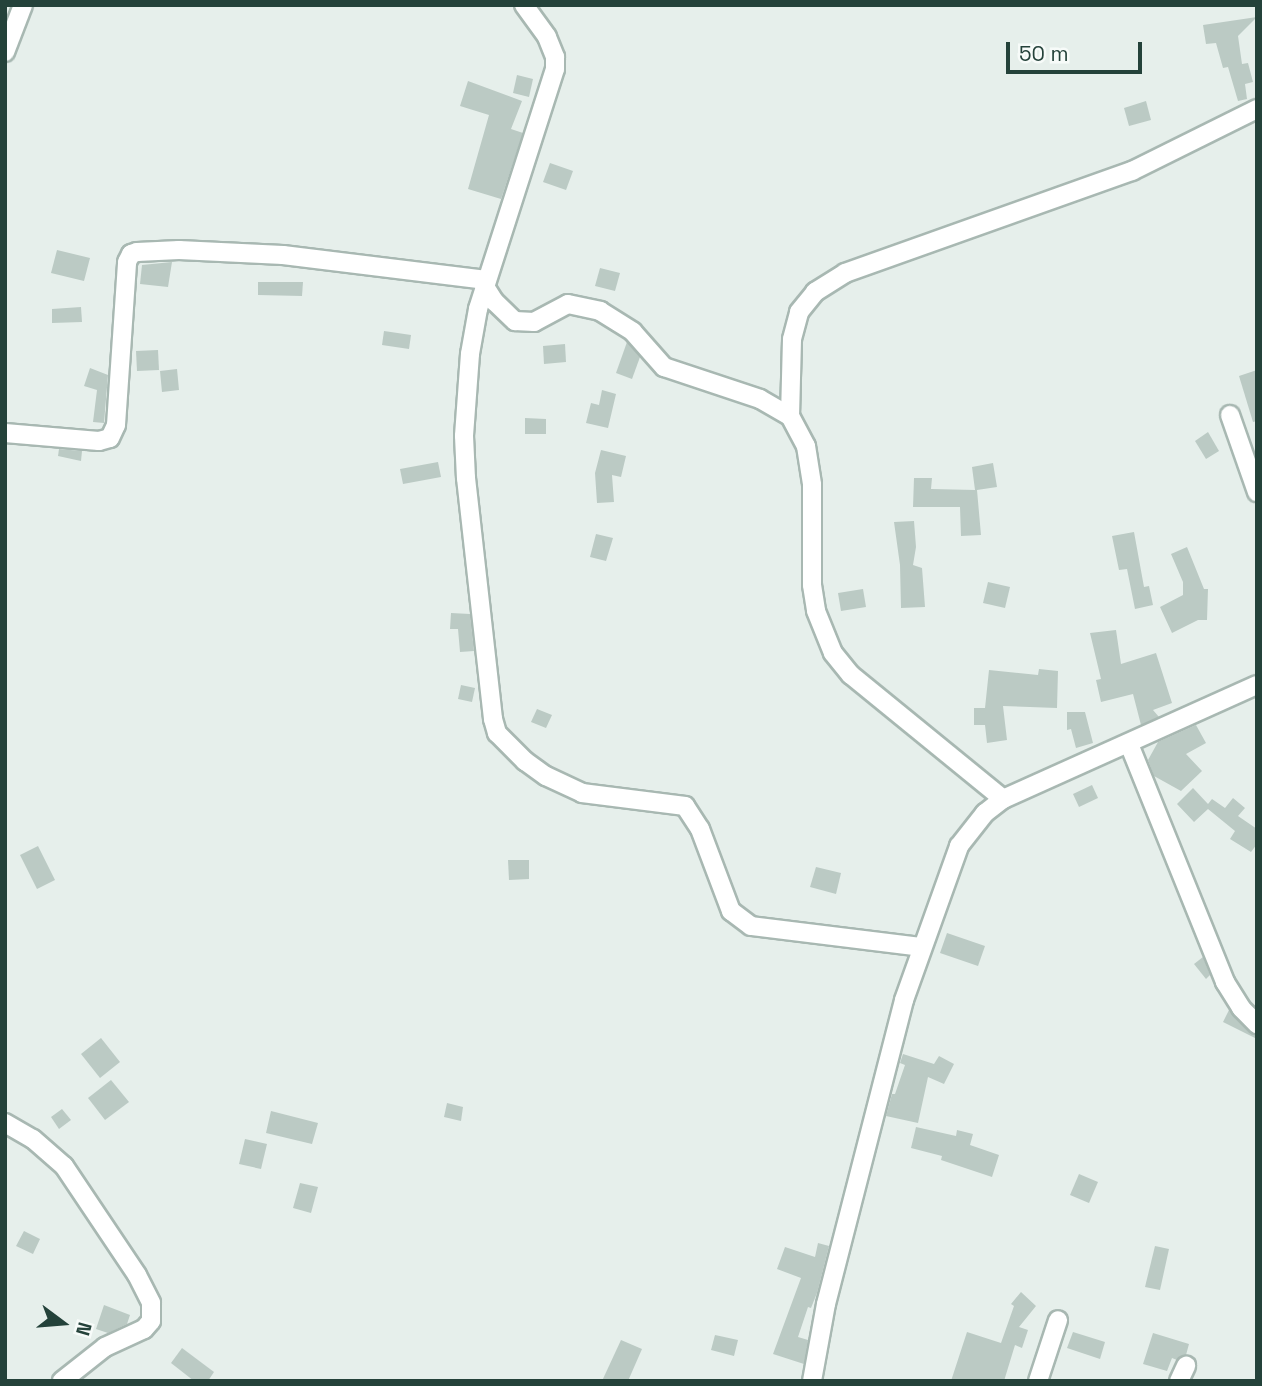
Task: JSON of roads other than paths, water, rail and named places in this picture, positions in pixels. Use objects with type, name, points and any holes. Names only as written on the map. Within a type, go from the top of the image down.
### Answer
[{"type":"street","points":[[5,52],[23,5]]},
{"type":"street","points":[[524,5],[547,37],[555,57],[555,69],[485,282],[470,354],[464,436],[497,733],[525,761],[546,776],[582,793],[685,806],[700,829],[731,911],[751,926],[922,947]]},
{"type":"street","points":[[1003,799],[851,675],[833,653],[816,611],[812,585],[812,485],[806,446],[790,416],[792,339],[799,312],[815,292],[845,274],[1132,171],[1257,110]]},
{"type":"street","points":[[5,433],[99,441],[110,438],[117,425],[127,262],[131,254],[137,251],[179,250],[283,255],[485,282]]},
{"type":"street","points":[[485,282],[494,301],[516,321],[534,322],[568,304],[600,311],[633,332],[664,367],[760,399],[790,416]]},
{"type":"street","points":[[1230,415],[1257,492]]},
{"type":"street","points":[[811,1381],[826,1304],[904,1000],[958,846],[972,827],[1003,799],[1257,685]]},
{"type":"street","points":[[1129,744],[1225,982],[1241,1009],[1257,1024]]},
{"type":"street","points":[[5,1123],[33,1139],[64,1166],[136,1275],[151,1303],[150,1321],[144,1329],[105,1347],[61,1381]]},
{"type":"street","points":[[1038,1381],[1059,1320]]}]
